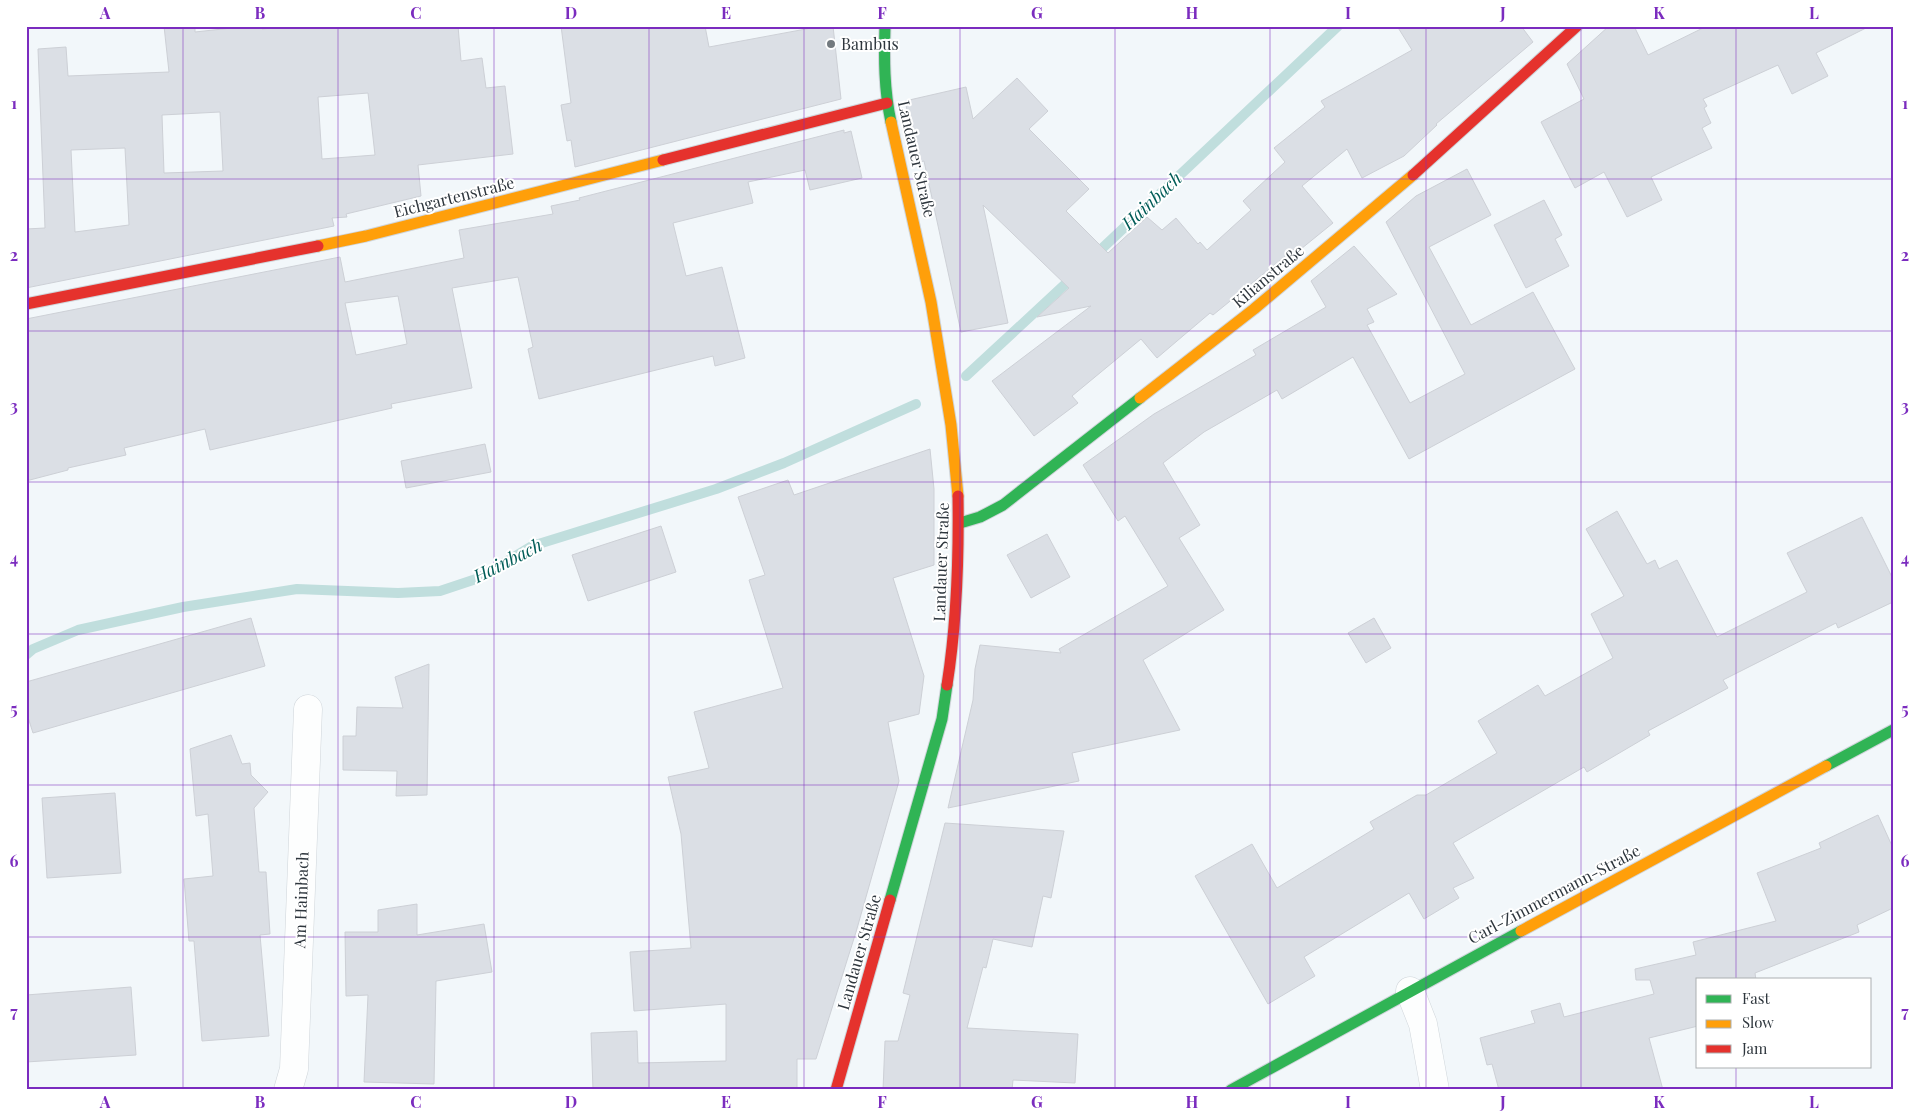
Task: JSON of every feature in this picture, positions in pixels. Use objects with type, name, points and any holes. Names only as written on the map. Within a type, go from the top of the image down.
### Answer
[{"type":"street","name":"Landauer Straße","points":[[836,1090],[942,719],[954,641],[959,576],[960,523],[958,482],[942,367],[915,224],[887,103],[884,26]]},
{"type":"street","name":"Kilianstraße","points":[[960,523],[980,517],[1003,505],[1254,309],[1386,198],[1576,26]]},
{"type":"street","name":"Eichgartenstraße","points":[[26,304],[366,236],[887,103]]},
{"type":"street","name":"Am Hainbach","points":[[288,1090],[294,1069],[295,1051],[308,709]]},
{"type":"street","name":"Carl-Zimmermann-Straße","points":[[1231,1090],[1893,730]]},
{"type":"street","points":[[1410,991],[1422,1024],[1435,1090]]},
{"type":"building","points":[[164,26],[195,26],[195,32],[250,26],[261,26],[262,29],[291,26],[458,26],[461,61],[482,58],[486,88],[505,86],[513,154],[418,165],[421,196],[346,214],[347,217],[332,218],[334,226],[26,288],[26,229],[45,228],[38,49],[66,47],[68,76],[169,72]],"holes":[[[368,93],[375,155],[322,159],[318,97]],[[220,112],[223,171],[164,173],[162,115]],[[125,148],[129,225],[75,232],[71,150]]]},
{"type":"building","points":[[561,26],[705,26],[709,47],[822,26],[833,26],[841,99],[575,167],[571,140],[567,141],[561,105],[571,103]]},
{"type":"building","points":[[1397,26],[1521,26],[1533,42],[1436,124],[1404,156],[1362,178],[1347,149],[1302,186],[1333,223],[1296,253],[1294,249],[1213,315],[1210,313],[1157,358],[1141,339],[1072,396],[1078,403],[1034,436],[992,381],[1091,306],[1037,317],[1069,288],[983,205],[1008,323],[961,332],[924,161],[919,162],[905,101],[966,87],[973,119],[1017,78],[1048,111],[1029,129],[1089,189],[1066,211],[1108,253],[1147,217],[1162,230],[1176,218],[1198,244],[1200,242],[1207,250],[1251,210],[1243,201],[1285,162],[1274,148],[1325,107],[1321,101],[1412,50]]},
{"type":"building","points":[[1609,26],[1634,26],[1648,55],[1707,26],[1870,26],[1816,53],[1828,76],[1792,94],[1778,65],[1703,99],[1707,106],[1704,108],[1711,123],[1702,128],[1712,148],[1651,177],[1662,200],[1627,217],[1604,172],[1575,188],[1541,122],[1584,99],[1567,64]]},
{"type":"building","points":[[844,130],[844,133],[851,131],[862,178],[810,190],[805,170],[748,182],[753,203],[673,223],[686,276],[722,267],[745,358],[715,366],[713,356],[539,399],[528,349],[533,347],[518,277],[452,288],[472,388],[391,404],[392,408],[210,450],[205,429],[124,448],[126,455],[68,468],[68,470],[26,481],[26,319],[340,257],[345,282],[464,258],[459,230],[553,214],[551,206],[580,200],[579,198]],"holes":[[[398,296],[407,344],[356,355],[345,303]]]},
{"type":"building","points":[[1467,169],[1491,215],[1429,247],[1471,325],[1533,292],[1575,369],[1409,459],[1353,357],[1282,399],[1277,390],[1204,432],[1163,463],[1200,525],[1179,538],[1224,610],[1143,660],[1180,730],[1072,753],[1079,781],[948,808],[973,700],[975,669],[980,645],[1061,653],[1059,649],[1168,586],[1125,516],[1118,521],[1083,465],[1154,414],[1256,355],[1253,350],[1326,307],[1311,281],[1354,246],[1397,294],[1367,309],[1374,322],[1367,325],[1410,403],[1465,374],[1386,222],[1416,196]]},
{"type":"building","points":[[1544,200],[1562,235],[1555,239],[1569,266],[1526,288],[1494,225]]},
{"type":"building","points":[[485,444],[491,472],[406,488],[401,461]]},
{"type":"building","points":[[930,449],[934,489],[934,565],[893,578],[924,676],[919,714],[888,722],[899,781],[856,932],[816,1059],[797,1059],[797,1090],[593,1090],[591,1033],[637,1031],[638,1063],[726,1061],[726,1004],[634,1011],[630,952],[691,948],[681,834],[668,777],[709,768],[694,712],[783,688],[749,580],[765,575],[738,497],[788,480],[794,495]]},
{"type":"building","points":[[1617,511],[1647,564],[1655,560],[1659,569],[1677,560],[1717,637],[1807,592],[1787,553],[1862,517],[1893,579],[1893,602],[1838,628],[1836,623],[1723,680],[1728,688],[1648,731],[1650,735],[1587,772],[1584,767],[1453,843],[1474,878],[1453,888],[1459,898],[1424,919],[1409,893],[1304,957],[1315,976],[1268,1004],[1195,876],[1252,844],[1277,888],[1374,829],[1370,822],[1417,795],[1426,795],[1497,753],[1478,721],[1538,685],[1545,696],[1613,658],[1591,614],[1624,596],[1586,529]]},
{"type":"building","points":[[661,526],[676,572],[588,601],[572,555]]},
{"type":"building","points":[[1047,534],[1070,577],[1031,598],[1007,555]]},
{"type":"building","points":[[251,618],[265,666],[33,733],[26,711],[26,682]]},
{"type":"building","points":[[1374,618],[1391,648],[1366,663],[1348,633]]},
{"type":"building","points":[[429,664],[427,795],[396,796],[397,771],[343,770],[343,736],[356,736],[357,707],[403,708],[395,677]]},
{"type":"building","points":[[231,735],[242,764],[250,763],[251,775],[268,792],[254,808],[259,872],[266,872],[270,934],[260,935],[269,1036],[202,1041],[194,941],[189,941],[184,879],[213,876],[208,814],[196,816],[190,749]]},
{"type":"building","points":[[115,793],[121,873],[47,878],[42,798]]},
{"type":"building","points":[[1878,815],[1893,848],[1893,908],[1857,925],[1859,932],[1755,973],[1756,978],[1696,978],[1696,1026],[1649,1038],[1663,1090],[1499,1090],[1492,1064],[1487,1065],[1480,1038],[1535,1023],[1531,1011],[1560,1003],[1564,1017],[1654,994],[1650,980],[1636,980],[1635,969],[1696,955],[1693,942],[1776,921],[1757,873],[1821,848],[1819,843]]},
{"type":"building","points":[[945,823],[1064,831],[1051,898],[1043,896],[1032,947],[993,939],[986,968],[983,967],[967,1028],[1078,1034],[1075,1083],[1013,1080],[1012,1090],[883,1090],[885,1041],[898,1041],[910,995],[903,993]]},
{"type":"building","points":[[417,904],[417,935],[484,924],[492,972],[436,981],[434,1084],[364,1082],[368,995],[346,996],[345,932],[378,932],[378,910]]},
{"type":"building","points":[[131,987],[136,1055],[26,1062],[26,995]]},
{"type":"waterway","name":"Hainbach","points":[[1093,257],[1338,26]]},
{"type":"waterway","name":"Hainbach","points":[[966,376],[1074,276]]},
{"type":"waterway","name":"Hainbach","points":[[26,655],[33,649],[78,630],[183,607],[297,589],[398,593],[440,591],[479,578],[532,546],[716,489],[784,463],[916,404]]},
{"type":"traffic: fast","points":[[885,26],[885,74],[891,122]]},
{"type":"traffic: fast","points":[[960,523],[980,517],[1003,505],[1140,398]]},
{"type":"traffic: fast","points":[[890,900],[942,719],[947,685]]},
{"type":"traffic: fast","points":[[1826,766],[1893,730]]},
{"type":"traffic: fast","points":[[1231,1090],[1521,931]]},
{"type":"traffic: slow","points":[[891,122],[931,302],[951,425],[958,496]]},
{"type":"traffic: slow","points":[[318,246],[366,236],[663,160]]},
{"type":"traffic: slow","points":[[1140,398],[1254,309],[1413,175]]},
{"type":"traffic: slow","points":[[1521,931],[1826,766]]},
{"type":"traffic: jam","points":[[1413,175],[1577,26]]},
{"type":"traffic: jam","points":[[663,160],[887,103]]},
{"type":"traffic: jam","points":[[26,304],[318,246]]},
{"type":"traffic: jam","points":[[947,685],[957,591],[958,496]]},
{"type":"traffic: jam","points":[[836,1090],[890,900]]},
{"type":"place","name":"Bambus","points":[[831,44]]}]
